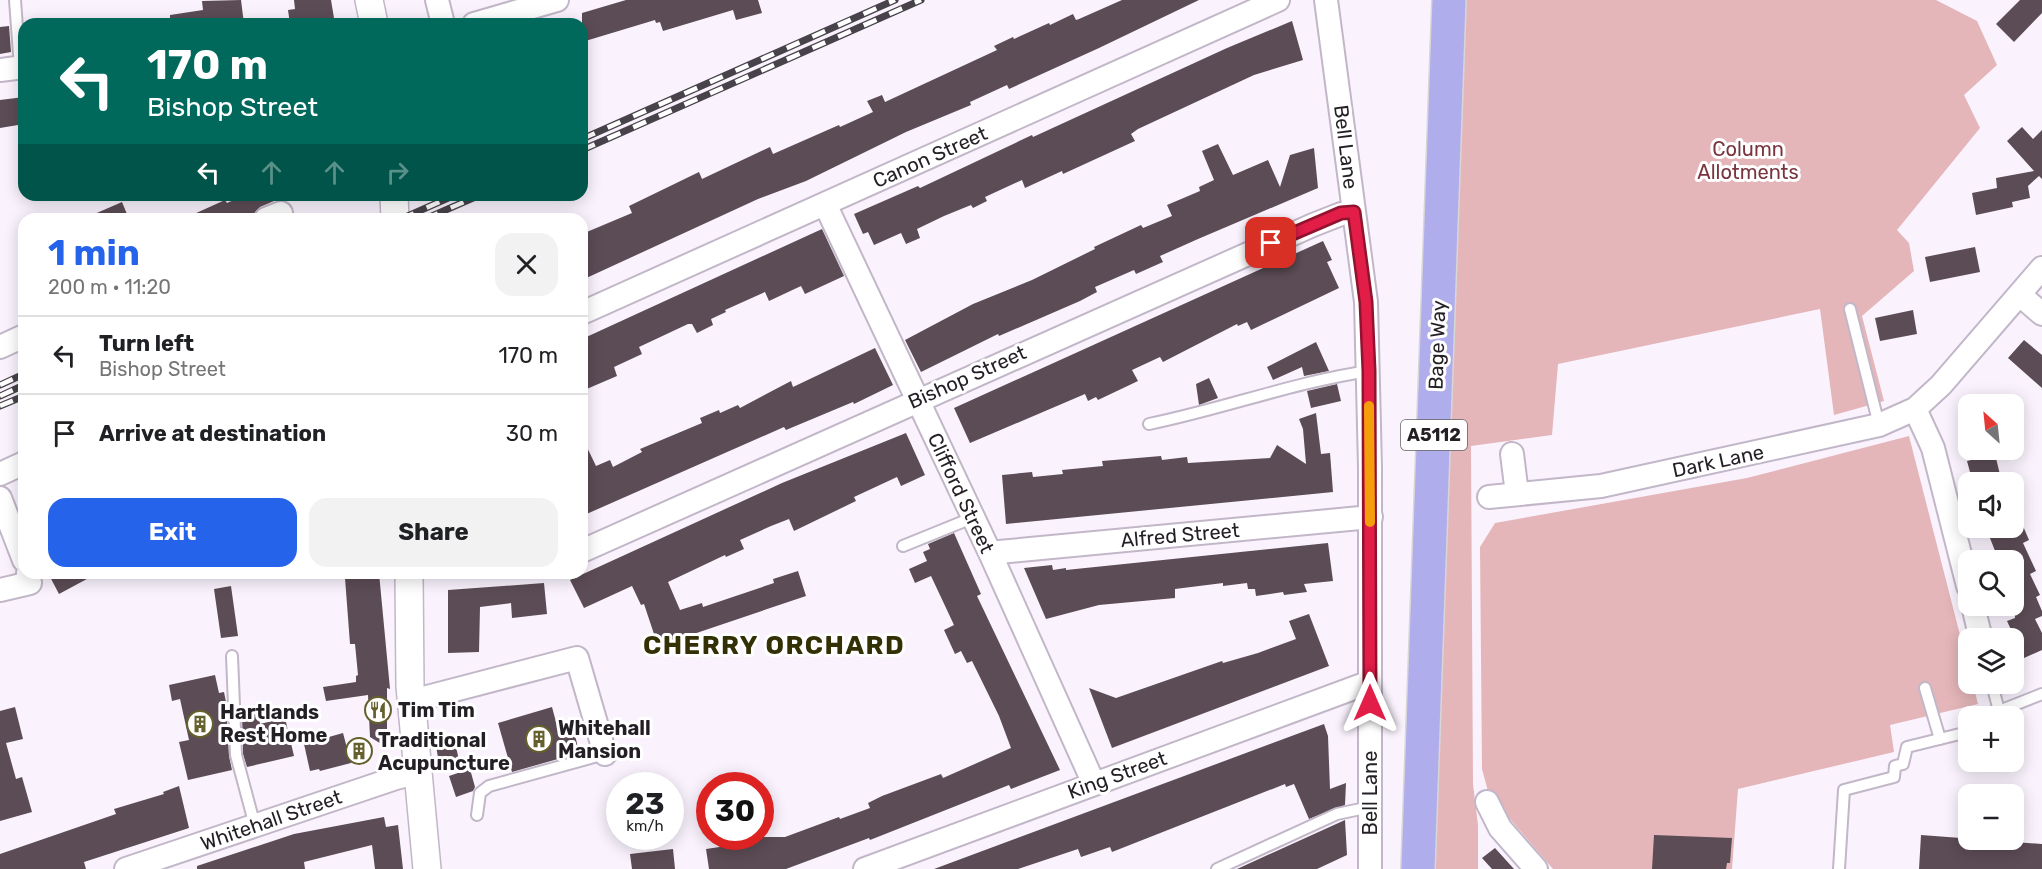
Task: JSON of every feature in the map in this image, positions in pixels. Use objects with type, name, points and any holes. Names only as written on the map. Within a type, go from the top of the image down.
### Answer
[{"type":"main road","name":"Bage Way","points":[[1418,869],[1449,0]]},
{"type":"street","points":[[369,0],[373,18]]},
{"type":"street","points":[[438,0],[442,18]]},
{"type":"street","points":[[495,18],[557,0]]},
{"type":"street","name":"Canon Street","points":[[588,310],[1278,0]]},
{"type":"street","name":"Bell Lane","points":[[1326,0],[1366,302],[1371,517],[1370,869]]},
{"type":"street","name":"Clifford Street","points":[[825,204],[991,555],[1094,784]]},
{"type":"street","name":"Bishop Street","points":[[588,547],[1313,225],[1341,213],[1354,212]]},
{"type":"street","points":[[1959,550],[1934,448],[1915,409],[1941,385],[2042,268]]},
{"type":"street","points":[[2020,295],[2042,314]]},
{"type":"street","points":[[0,347],[18,339]]},
{"type":"street","name":"Dark Lane","points":[[1489,496],[1601,486],[1879,424],[1915,409]]},
{"type":"street","points":[[1512,454],[1517,494]]},
{"type":"street","points":[[0,474],[18,466]]},
{"type":"street","points":[[0,498],[18,541]]},
{"type":"street","name":"Alfred Street","points":[[991,555],[999,552],[1371,517]]},
{"type":"street","points":[[0,590],[30,583],[29,579]]},
{"type":"street","points":[[409,579],[412,701],[427,869]]},
{"type":"street","points":[[412,701],[577,658],[604,754]]},
{"type":"street","name":"King Street","points":[[865,869],[1370,682]]},
{"type":"street","name":"Whitehall Street","points":[[126,869],[396,778],[417,773]]},
{"type":"street","points":[[1486,802],[1500,828],[1536,869]]},
{"type":"lane","points":[[15,0],[15,68]]},
{"type":"lane","points":[[1850,309],[1879,424]]},
{"type":"lane","points":[[1149,424],[1200,414],[1331,376],[1369,371]]},
{"type":"lane","points":[[903,546],[972,518]]},
{"type":"lane","points":[[232,656],[236,755],[255,826]]},
{"type":"lane","points":[[1925,687],[1940,739]]},
{"type":"lane","points":[[2017,706],[2042,694]]},
{"type":"lane","points":[[1839,869],[1844,790],[1894,777],[1895,766],[1903,764],[1907,747],[1958,734]]},
{"type":"lane","points":[[477,815],[480,793],[489,786],[604,754]]},
{"type":"lane","points":[[1217,869],[1337,814],[1370,807]]},
{"type":"green space","name":"Column Allotments","points":[[1463,0],[1936,0],[1977,21],[1997,65],[1964,95],[1980,128],[1897,230],[1909,243],[1914,271],[1862,316],[1884,401],[1834,415],[1820,309],[1558,364],[1552,435],[1471,446],[1473,784],[1478,825],[1478,869],[1433,869],[1453,367]]},
{"type":"green space","points":[[1909,436],[1958,628],[1958,694],[1976,694],[1978,704],[1958,706],[1958,709],[1890,725],[1894,752],[1738,789],[1732,869],[1553,869],[1489,795],[1482,769],[1480,547],[1495,523],[1747,478]]},
{"type":"building","points":[[241,0],[243,18],[170,18],[170,15],[203,10],[202,1]]},
{"type":"building","points":[[294,0],[331,0],[334,18],[289,18],[288,10],[295,9]]},
{"type":"building","points":[[626,0],[758,0],[762,13],[736,20],[733,10],[663,31],[660,22],[656,23],[655,20],[588,40],[588,18],[582,18],[582,13]]},
{"type":"building","points":[[1122,0],[1199,0],[1009,89],[1007,85],[970,102],[971,105],[906,132],[806,181],[758,199],[588,277],[588,231],[632,213],[629,206],[699,172],[702,179],[770,147],[773,154],[839,125],[840,127],[873,112],[867,101],[882,95],[885,102],[997,50],[994,46],[1013,37],[1014,39],[1073,14],[1076,20]]},
{"type":"building","points":[[2020,0],[2042,0],[2042,13],[2014,42],[1996,24]]},
{"type":"building","points":[[1292,21],[1303,60],[1254,75],[1138,129],[1131,134],[1135,141],[1063,174],[1062,171],[1025,188],[1022,180],[985,197],[987,201],[973,208],[971,205],[944,216],[917,229],[920,238],[906,244],[901,233],[874,245],[868,232],[863,234],[854,214],[918,186],[920,188],[1032,135],[1033,137],[1227,48]]},
{"type":"building","points":[[9,26],[11,52],[0,54],[0,27]]},
{"type":"building","points":[[18,98],[18,125],[0,128],[0,100]]},
{"type":"building","points":[[2022,127],[2033,139],[2042,130],[2042,179],[2039,176],[2028,186],[2030,198],[2012,202],[2013,207],[1976,215],[1972,193],[1997,188],[1996,178],[2034,171],[2007,141]]},
{"type":"building","points":[[1218,144],[1233,175],[1268,160],[1280,187],[1290,155],[1314,148],[1318,188],[1160,256],[1163,262],[1136,274],[1134,270],[1095,287],[1097,292],[1080,301],[999,336],[998,334],[921,372],[905,340],[973,304],[1032,280],[1141,225],[1143,228],[1172,216],[1167,205],[1200,191],[1199,187],[1214,180],[1202,151]]},
{"type":"building","points":[[223,201],[227,203],[232,201],[274,201],[260,207],[254,213],[196,213]]},
{"type":"building","points":[[122,202],[127,213],[97,213]]},
{"type":"building","points":[[822,229],[844,276],[805,294],[801,286],[769,301],[765,292],[725,310],[726,312],[711,319],[713,325],[697,333],[692,324],[688,324],[639,347],[642,354],[614,367],[617,376],[588,388],[588,336]]},
{"type":"building","points":[[1323,241],[1332,260],[1327,262],[1339,288],[1251,330],[1247,322],[1238,326],[1237,324],[1163,362],[1160,357],[1132,370],[1138,381],[1098,400],[1096,397],[1088,401],[1085,394],[970,443],[954,408]]},
{"type":"building","points":[[1975,247],[1980,272],[1930,282],[1925,257]]},
{"type":"building","points":[[1913,310],[1917,334],[1880,341],[1875,318]]},
{"type":"building","points":[[2024,340],[2042,355],[2042,388],[2008,358]]},
{"type":"building","points":[[1316,342],[1329,371],[1304,376],[1302,367],[1273,380],[1267,367]]},
{"type":"building","points":[[875,348],[893,385],[854,404],[853,402],[786,430],[784,427],[588,513],[588,449],[596,466],[610,460],[613,467],[642,452],[640,449],[702,423],[700,418],[738,405],[740,408],[791,381],[793,387]]},
{"type":"building","points":[[1209,378],[1218,398],[1199,405],[1196,384]]},
{"type":"building","points":[[1337,384],[1341,401],[1311,408],[1307,391]]},
{"type":"building","points":[[1316,413],[1321,454],[1330,453],[1333,492],[1006,524],[1002,475],[1032,472],[1033,477],[1063,474],[1062,470],[1103,466],[1102,461],[1161,456],[1162,460],[1187,457],[1188,463],[1270,458],[1277,445],[1306,464],[1303,429],[1299,419]]},
{"type":"building","points":[[906,433],[925,475],[901,486],[897,477],[854,497],[856,501],[794,531],[789,519],[771,526],[740,540],[744,549],[726,557],[725,555],[668,582],[680,610],[702,603],[703,607],[774,583],[773,579],[798,571],[806,596],[658,646],[644,604],[641,605],[632,586],[584,608],[570,580],[588,579],[588,572],[782,483]]},
{"type":"building","points":[[1996,460],[1999,472],[1970,472],[1967,461]]},
{"type":"building","points":[[2024,528],[2029,540],[2023,543],[2036,571],[2030,574],[2040,595],[2036,597],[2042,616],[2035,619],[2042,633],[2042,650],[2024,658],[2024,628],[2010,628],[2007,621],[2015,616],[2024,616],[2024,550],[1995,550],[1990,538],[2024,538]]},
{"type":"building","points":[[954,533],[981,594],[977,596],[1060,770],[1011,789],[1009,785],[870,840],[869,838],[786,869],[709,869],[706,850],[774,850],[774,837],[785,837],[870,808],[868,803],[882,796],[941,774],[943,778],[1011,748],[999,716],[972,661],[967,663],[961,651],[955,654],[944,630],[954,625],[931,576],[915,583],[909,569],[927,561],[923,552],[930,549],[928,544]]},
{"type":"building","points":[[1328,543],[1333,581],[1304,584],[1307,592],[1284,595],[1283,592],[1256,596],[1255,589],[1248,589],[1247,583],[1223,586],[1223,583],[1175,589],[1175,598],[1099,605],[1046,619],[1024,568],[1052,565],[1053,570],[1066,568],[1066,570]]},
{"type":"building","points":[[51,579],[87,579],[59,594]]},
{"type":"building","points":[[345,579],[380,579],[390,689],[387,688],[387,735],[383,745],[370,737],[368,695],[326,701],[323,687],[356,682],[358,675],[355,644],[350,644]]},
{"type":"building","points":[[544,583],[547,614],[512,618],[511,603],[480,607],[479,652],[448,653],[448,590]]},
{"type":"building","points":[[231,586],[238,636],[221,638],[214,589]]},
{"type":"building","points":[[1309,614],[1329,666],[1112,748],[1089,688],[1116,698],[1222,661],[1223,663],[1258,653],[1296,639],[1289,621]]},
{"type":"building","name":"Hartlands Rest Home","points":[[215,675],[219,693],[224,692],[226,702],[232,770],[188,780],[179,742],[189,740],[180,699],[172,701],[169,685]]},
{"type":"building","points":[[15,707],[23,739],[6,743],[16,779],[22,777],[32,812],[0,821],[0,711]]},
{"type":"building","name":"Whitehall Mansion","points":[[552,707],[556,722],[561,721],[564,731],[573,728],[578,747],[563,752],[565,757],[512,772],[498,723]]},
{"type":"building","points":[[258,709],[260,724],[285,718],[294,756],[247,767],[243,754],[242,712]]},
{"type":"building","points":[[1324,724],[1328,736],[1330,789],[1346,783],[1345,805],[1309,819],[1294,784],[1286,787],[1285,784],[1112,852],[1110,847],[1081,857],[1078,849],[1018,869],[934,869]]},
{"type":"building","points":[[343,733],[351,763],[320,771],[319,769],[310,771],[304,744]]},
{"type":"building","points":[[455,742],[460,765],[440,769],[436,746]]},
{"type":"building","points":[[470,769],[475,787],[473,791],[456,797],[449,776]]},
{"type":"building","points":[[179,786],[189,828],[84,862],[86,869],[0,869],[0,854],[116,814],[114,809],[164,794],[163,792]]},
{"type":"building","points":[[384,817],[386,827],[398,825],[403,869],[375,869],[372,845],[304,862],[305,869],[197,869],[197,866],[294,834]]},
{"type":"building","points":[[1345,820],[1347,855],[1317,869],[1237,869]]},
{"type":"building","points":[[1654,835],[1732,838],[1730,863],[1727,863],[1726,869],[1652,869]]},
{"type":"building","points":[[1921,835],[1958,838],[1958,850],[2024,850],[2024,843],[2042,844],[2042,869],[1919,869]]},
{"type":"building","points":[[1495,848],[1514,869],[1492,869],[1482,858]]},
{"type":"building","points":[[673,850],[675,869],[632,869],[630,854]]},
{"type":"railway","points":[[588,136],[895,0]]},
{"type":"railway","points":[[588,147],[921,0]]},
{"type":"railway","points":[[414,213],[442,201]]},
{"type":"railway","points":[[439,213],[466,201]]},
{"type":"railway","points":[[0,385],[18,377]]},
{"type":"railway","points":[[0,396],[18,388]]},
{"type":"railway","points":[[0,406],[18,398]]},
{"type":"slow traffic","points":[[1369,406],[1370,522]]},
{"type":"place","name":"Tim Tim","points":[[378,710]]},
{"type":"place","name":"Hartlands Rest Home","points":[[200,724]]},
{"type":"place","name":"Whitehall Mansion","points":[[539,739]]},
{"type":"place","name":"Traditional Acupuncture","points":[[359,751]]},
{"type":"district","name":"CHERRY ORCHARD","points":[[774,645]]},
{"type":"route","points":[[1271,243],[1341,213],[1354,212],[1366,302],[1369,371],[1370,703]]}]
